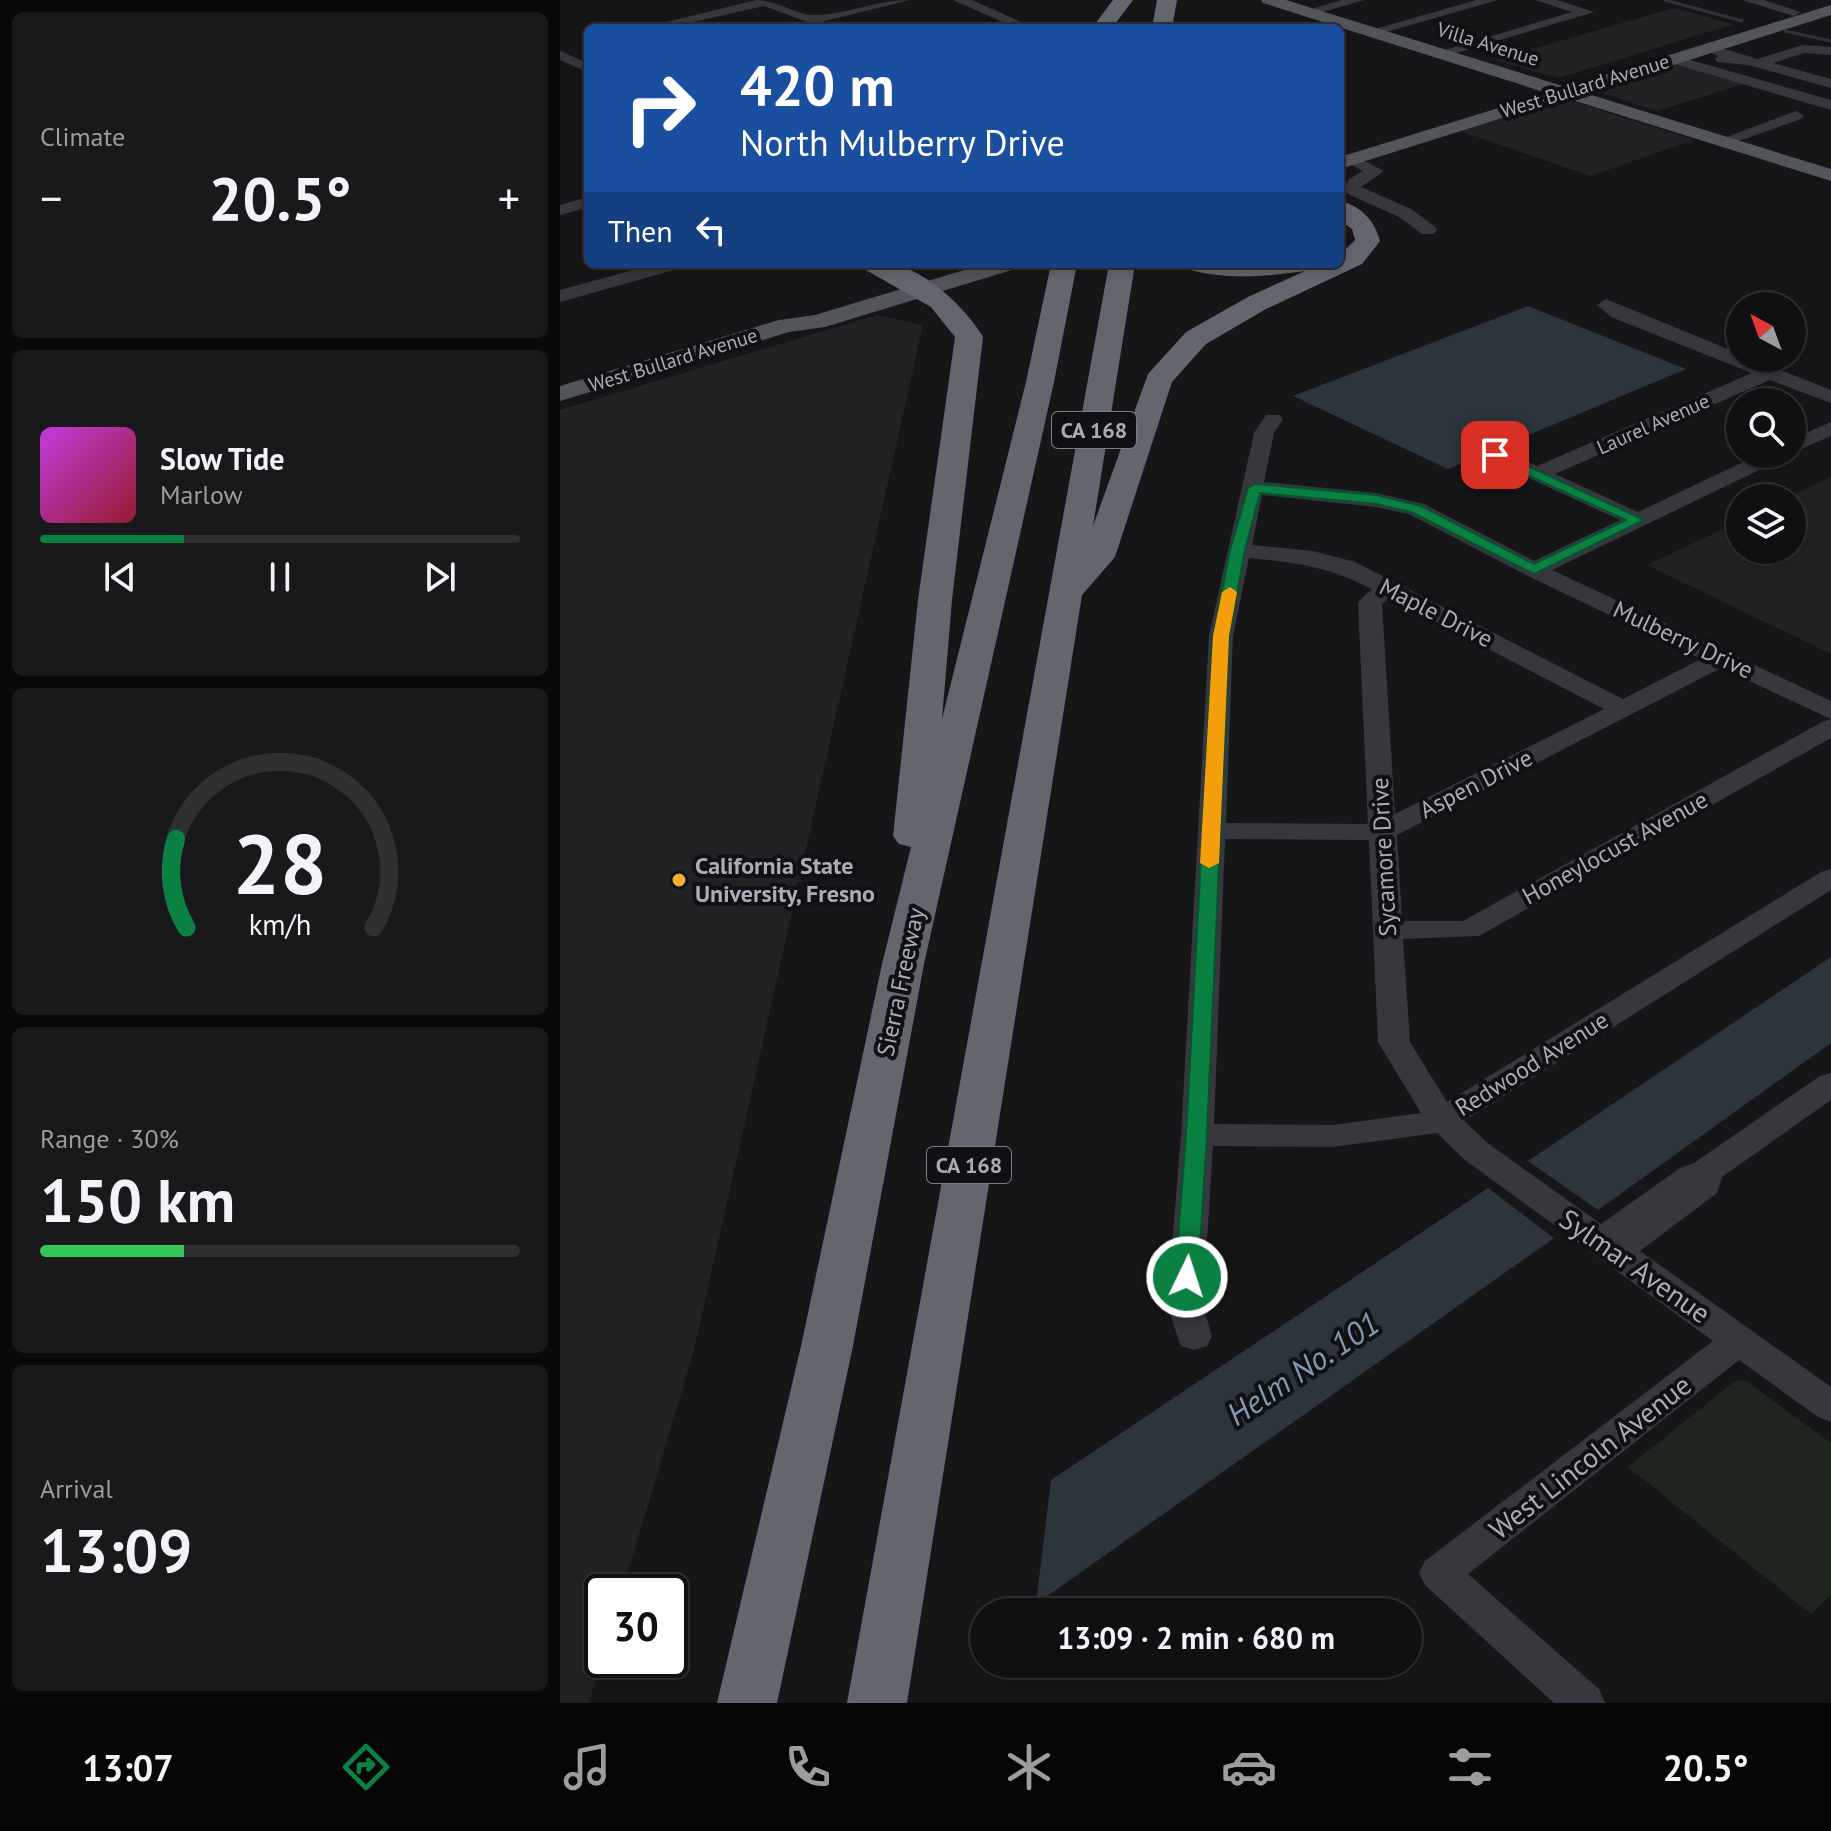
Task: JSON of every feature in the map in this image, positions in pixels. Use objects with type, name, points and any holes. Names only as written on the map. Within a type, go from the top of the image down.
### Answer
[{"type":"highway","points":[[1105,24],[1124,0]]},
{"type":"highway","points":[[1120,24],[1124,0]]},
{"type":"highway","points":[[1163,24],[1167,0]]},
{"type":"highway","points":[[1344,211],[1364,226],[1368,241],[1353,259],[1344,263]]},
{"type":"highway","points":[[881,268],[918,286],[962,322],[969,337],[930,648],[903,964]]},
{"type":"highway","points":[[1040,268],[1040,382]]},
{"type":"highway","name":"Sierra Freeway","points":[[747,1703],[827,1346],[903,964],[1040,382],[1063,268]]},
{"type":"highway","name":"CA 168","points":[[877,1703],[1121,268]]},
{"type":"highway","points":[[1222,268],[1242,271],[1269,268]]},
{"type":"highway","points":[[1066,596],[1099,557],[1158,380],[1196,338],[1257,303],[1333,268]]},
{"type":"main road","name":"Villa Avenue","points":[[1269,0],[1831,175]]},
{"type":"main road","name":"West Bullard Avenue","points":[[1344,158],[1831,1]]},
{"type":"main road","name":"West Bullard Avenue","points":[[1344,158],[1418,128],[1680,57],[1831,10]]},
{"type":"main road","points":[[1748,35],[1796,16],[1794,12]]},
{"type":"main road","name":"West Bullard Avenue","points":[[560,394],[787,325],[817,322],[961,268]]},
{"type":"main road","name":"West Bullard Avenue","points":[[918,286],[993,268]]},
{"type":"street","points":[[667,24],[765,2],[813,20],[903,0]]},
{"type":"street","points":[[960,0],[1019,24]]},
{"type":"street","points":[[1309,12],[1357,0]]},
{"type":"street","points":[[1372,32],[1491,0]]},
{"type":"street","points":[[1442,53],[1587,12],[1542,0]]},
{"type":"street","points":[[1749,0],[1794,12]]},
{"type":"street","points":[[1709,48],[1831,84]]},
{"type":"street","points":[[1680,57],[1754,62],[1803,49],[1831,51]]},
{"type":"street","points":[[560,55],[584,66]]},
{"type":"street","points":[[1680,57],[1831,105]]},
{"type":"street","points":[[1724,141],[1796,116]]},
{"type":"street","points":[[1344,158],[1376,171],[1355,182],[1354,190],[1405,213],[1428,230]]},
{"type":"street","points":[[560,210],[584,203]]},
{"type":"street","points":[[560,296],[661,268]]},
{"type":"street","points":[[1606,305],[1618,313],[1831,397]]},
{"type":"street","name":"Laurel Avenue","points":[[1538,474],[1769,373]]},
{"type":"street","points":[[1194,1336],[1185,1306],[1197,1135],[1221,636],[1238,550],[1255,488],[1264,433],[1273,419]]},
{"type":"street","points":[[1806,440],[1831,428]]},
{"type":"street","points":[[1495,455],[1637,520]]},
{"type":"street","points":[[1534,570],[1747,468]]},
{"type":"street","name":"Mulberry Drive","points":[[1255,488],[1376,500],[1416,509],[1534,570],[1831,711]]},
{"type":"street","name":"Maple Drive","points":[[1238,550],[1313,558],[1347,567],[1624,709]]},
{"type":"street","name":"Sycamore Drive","points":[[1388,588],[1370,602],[1394,1042],[1413,1081],[1441,1121]]},
{"type":"street","name":"Aspen Drive","points":[[1211,831],[1382,832],[1722,658]]},
{"type":"street","name":"Honeylocust Avenue","points":[[1389,930],[1469,930],[1831,727]]},
{"type":"street","name":"Redwood Avenue","points":[[1197,1135],[1333,1136],[1441,1121],[1831,878]]},
{"type":"street","points":[[1608,1247],[1692,1176],[1706,1172],[1831,1084]]},
{"type":"street","name":"Sylmar Avenue","points":[[1441,1121],[1487,1160],[1831,1407]]},
{"type":"street","name":"West Lincoln Avenue","points":[[1584,1703],[1439,1573],[1740,1340]]},
{"type":"shaded area","points":[[1674,8],[1734,24],[1559,78],[1495,60]]},
{"type":"shaded area","points":[[1689,60],[1756,80],[1657,111],[1597,91],[1597,89]]},
{"type":"shaded area","points":[[1562,100],[1694,140],[1590,176],[1461,131]]},
{"type":"shaded area","name":"California State University, Fresno","points":[[877,315],[923,325],[694,1350],[627,1574],[584,1574],[584,1678],[596,1678],[589,1703],[560,1703],[560,410]]},
{"type":"shaded area","points":[[1831,477],[1831,654],[1647,565],[1726,528],[1726,564],[1806,564],[1806,489]]},
{"type":"shaded area","points":[[1745,1380],[1831,1443],[1831,1595],[1811,1614],[1628,1467],[1735,1381]]},
{"type":"water","points":[[1528,306],[1686,369],[1448,469],[1293,396]]},
{"type":"water","points":[[1831,957],[1831,1043],[1598,1210],[1528,1161]]},
{"type":"water","name":"Helm No. 101","points":[[1488,1188],[1554,1238],[1044,1598],[1037,1598],[1051,1480]]},
{"type":"waterway","points":[[1665,0],[1742,21]]},
{"type":"waterway","points":[[1785,31],[1831,41]]},
{"type":"slow traffic","points":[[1209,863],[1221,636],[1230,592]]},
{"type":"place","name":"California State University, Fresno","points":[[679,880]]},
{"type":"route","points":[[1187,1277],[1197,1135],[1221,636],[1238,550],[1255,488],[1376,500],[1416,509],[1534,570],[1637,520],[1495,455]]}]
